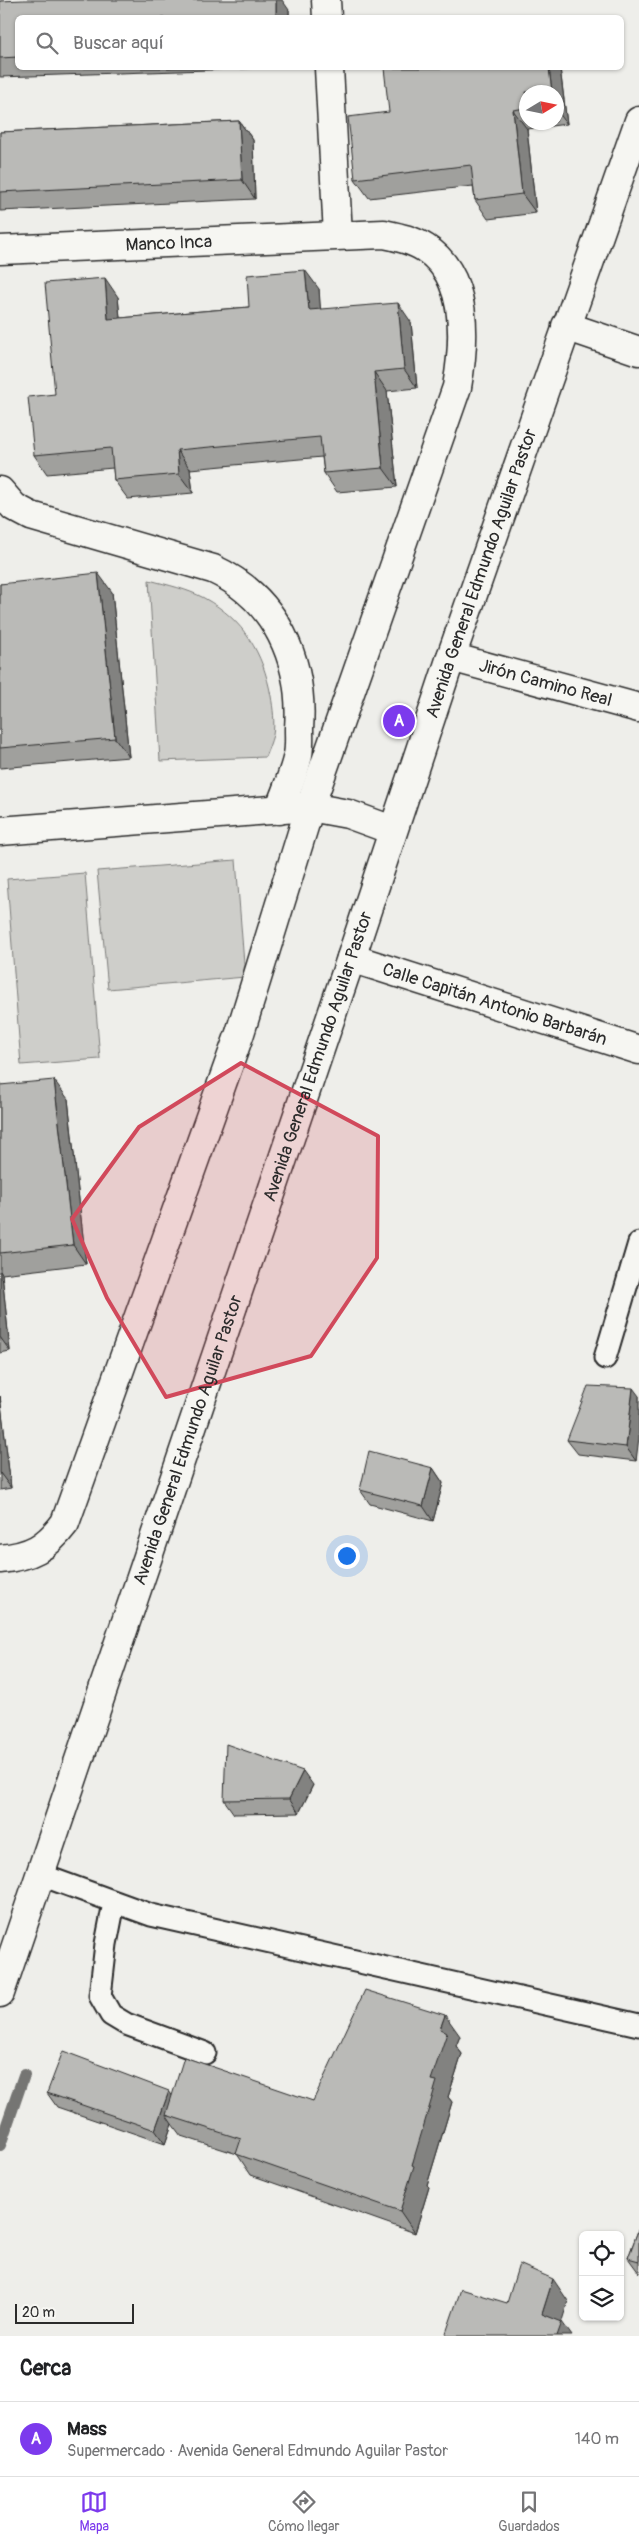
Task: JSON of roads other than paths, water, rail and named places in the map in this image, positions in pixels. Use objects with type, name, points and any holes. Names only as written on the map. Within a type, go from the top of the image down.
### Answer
[{"type":"street","points":[[326,0],[326,15]]},
{"type":"street","points":[[329,70],[338,235]]},
{"type":"street","name":"Avenida General Edmundo Aguilar Pastor","points":[[0,1993],[351,958],[451,657],[639,121]]},
{"type":"street","name":"Manco Inca","points":[[0,250],[384,234],[405,239],[425,248],[440,262],[452,282],[460,303],[463,333],[462,362],[457,387],[310,807],[240,1033],[65,1523],[42,1548],[20,1557],[0,1560]]},
{"type":"street","points":[[566,326],[639,351]]},
{"type":"street","points":[[0,491],[14,507],[31,516],[213,569],[233,578],[254,596],[272,616],[292,661],[298,684],[300,714],[298,758],[279,810]]},
{"type":"street","name":"Jirón Camino Real","points":[[451,657],[639,708]]},
{"type":"street","points":[[0,830],[310,807],[348,814],[392,830]]},
{"type":"street","name":"Calle Capitán Antonio Barbarán","points":[[351,958],[639,1050]]},
{"type":"lane","points":[[604,1358],[639,1243]]},
{"type":"lane","points":[[41,1875],[151,1915],[639,2025]]},
{"type":"lane","points":[[114,1903],[106,1944],[100,1996],[111,2015],[126,2024],[205,2053]]},
{"type":"waterway","points":[[0,2145],[24,2075]]},
{"type":"place","name":"Mass","points":[[399,721]]}]
